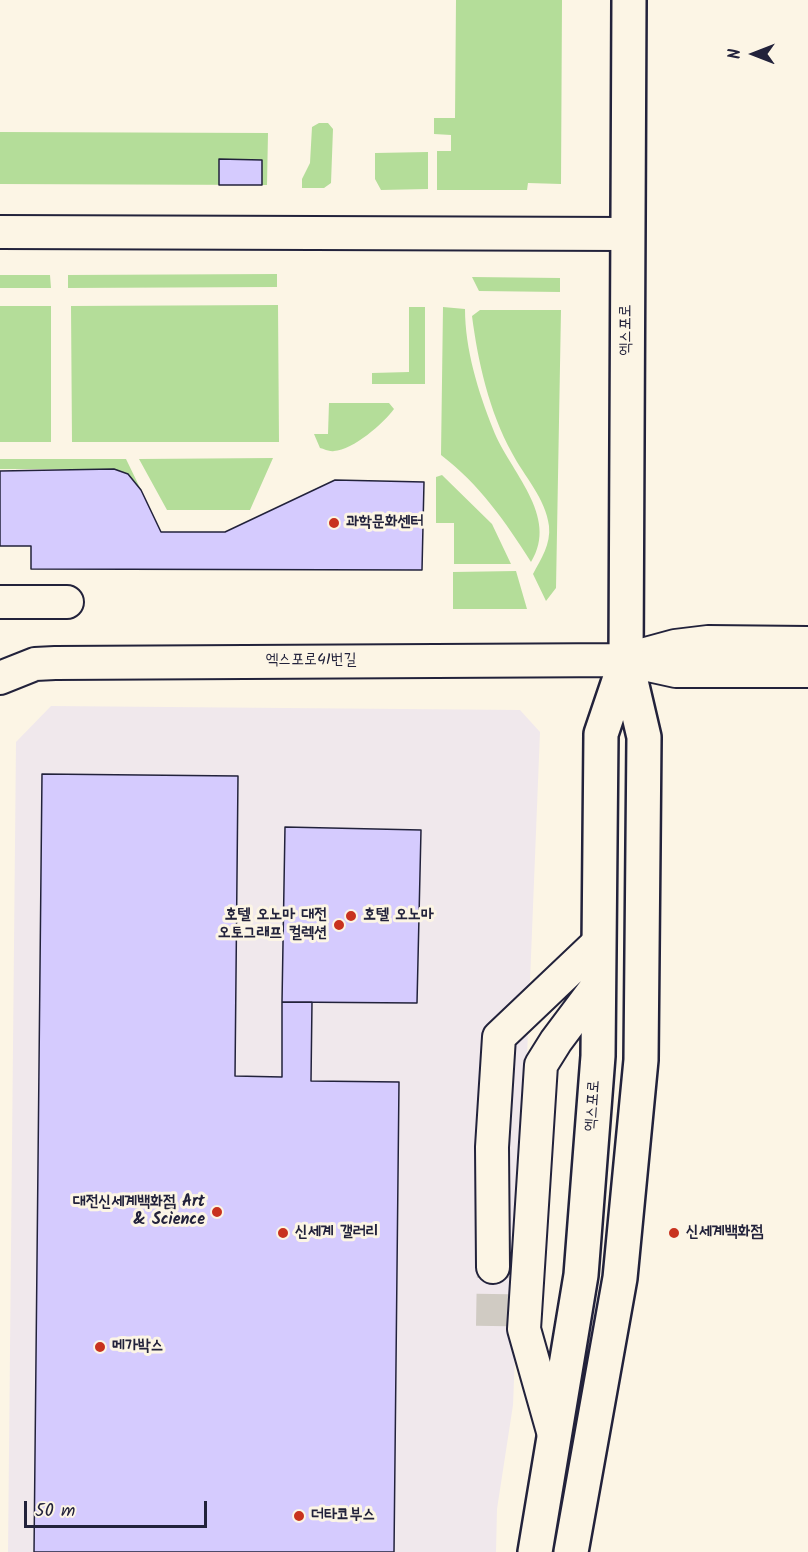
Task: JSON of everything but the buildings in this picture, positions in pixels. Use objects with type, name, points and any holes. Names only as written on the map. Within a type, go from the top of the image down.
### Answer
[{"type":"main road","name":"엑스포로","points":[[571,1552],[620,1278],[641,1060],[644,737],[626,660],[629,0]]},
{"type":"main road","name":"엑스포로","points":[[536,1552],[581,1275],[598,1056],[601,734],[626,660]]},
{"type":"street","points":[[0,232],[628,234]]},
{"type":"street","points":[[0,602],[68,602]]},
{"type":"street","points":[[706,656],[808,643]]},
{"type":"street","points":[[706,656],[808,671]]},
{"type":"street","name":"엑스포로41번길","points":[[0,678],[35,664],[55,663],[626,660],[676,670],[706,656]]},
{"type":"street","points":[[493,1267],[492,1147],[499,1037],[598,943]]},
{"type":"street","points":[[554,1435],[524,1329],[541,1065],[556,1041],[598,986]]},
{"type":"shaded area","points":[[51,706],[520,710],[540,732],[513,1405],[497,1509],[496,1552],[8,1552],[16,742]]},
{"type":"green space","points":[[456,0],[562,0],[561,184],[528,183],[527,190],[437,190],[437,151],[451,151],[451,135],[434,134],[434,118],[455,118]]},
{"type":"green space","points":[[319,123],[328,123],[333,129],[331,183],[324,188],[302,188],[302,179],[310,163],[312,127]]},
{"type":"green space","points":[[0,132],[268,133],[267,185],[0,184]]},
{"type":"green space","points":[[428,152],[428,189],[381,190],[375,179],[375,153]]},
{"type":"green space","points":[[277,274],[277,287],[68,288],[68,275]]},
{"type":"green space","points":[[0,275],[50,275],[51,288],[0,288]]},
{"type":"green space","points":[[472,277],[560,278],[560,292],[479,291]]},
{"type":"green space","points":[[278,305],[279,442],[72,442],[71,306]]},
{"type":"green space","points":[[0,306],[51,306],[51,442],[0,442]]},
{"type":"green space","points":[[409,307],[425,307],[425,384],[372,384],[372,373],[409,372]]},
{"type":"green space","points":[[443,307],[465,309],[467,339],[482,400],[500,445],[529,494],[536,511],[540,528],[538,545],[531,562],[491,504],[441,455]]},
{"type":"green space","points":[[480,310],[561,310],[556,588],[546,601],[533,574],[545,551],[548,539],[547,516],[544,506],[504,437],[491,403],[481,368],[472,316]]},
{"type":"green space","points":[[329,403],[389,403],[394,409],[376,428],[359,441],[342,449],[331,451],[320,448],[314,434],[328,434]]},
{"type":"green space","points":[[273,458],[250,510],[167,510],[139,459]]},
{"type":"green space","points":[[0,459],[126,459],[141,490],[128,474],[114,469],[0,469]]},
{"type":"green space","points":[[442,475],[492,524],[511,564],[454,564],[454,523],[436,523],[436,477]]},
{"type":"green space","points":[[516,571],[527,609],[453,609],[453,572]]},
{"type":"tunnel","points":[[492,1326],[493,1267]]},
{"type":"place","name":"과학문화센터","points":[[334,523]]},
{"type":"place","name":"호텔 오노마","points":[[351,916]]},
{"type":"place","name":"호텔 오노마 대전 오토그래프 컬렉션","points":[[339,925]]},
{"type":"place","name":"대전신세계백화점 Art & Science","points":[[217,1212]]},
{"type":"place","name":"신세계 갤러리","points":[[283,1233]]},
{"type":"place","name":"신세계백화점","points":[[674,1233]]},
{"type":"place","name":"메가박스","points":[[100,1347]]},
{"type":"place","name":"더타코부스","points":[[299,1516]]}]
